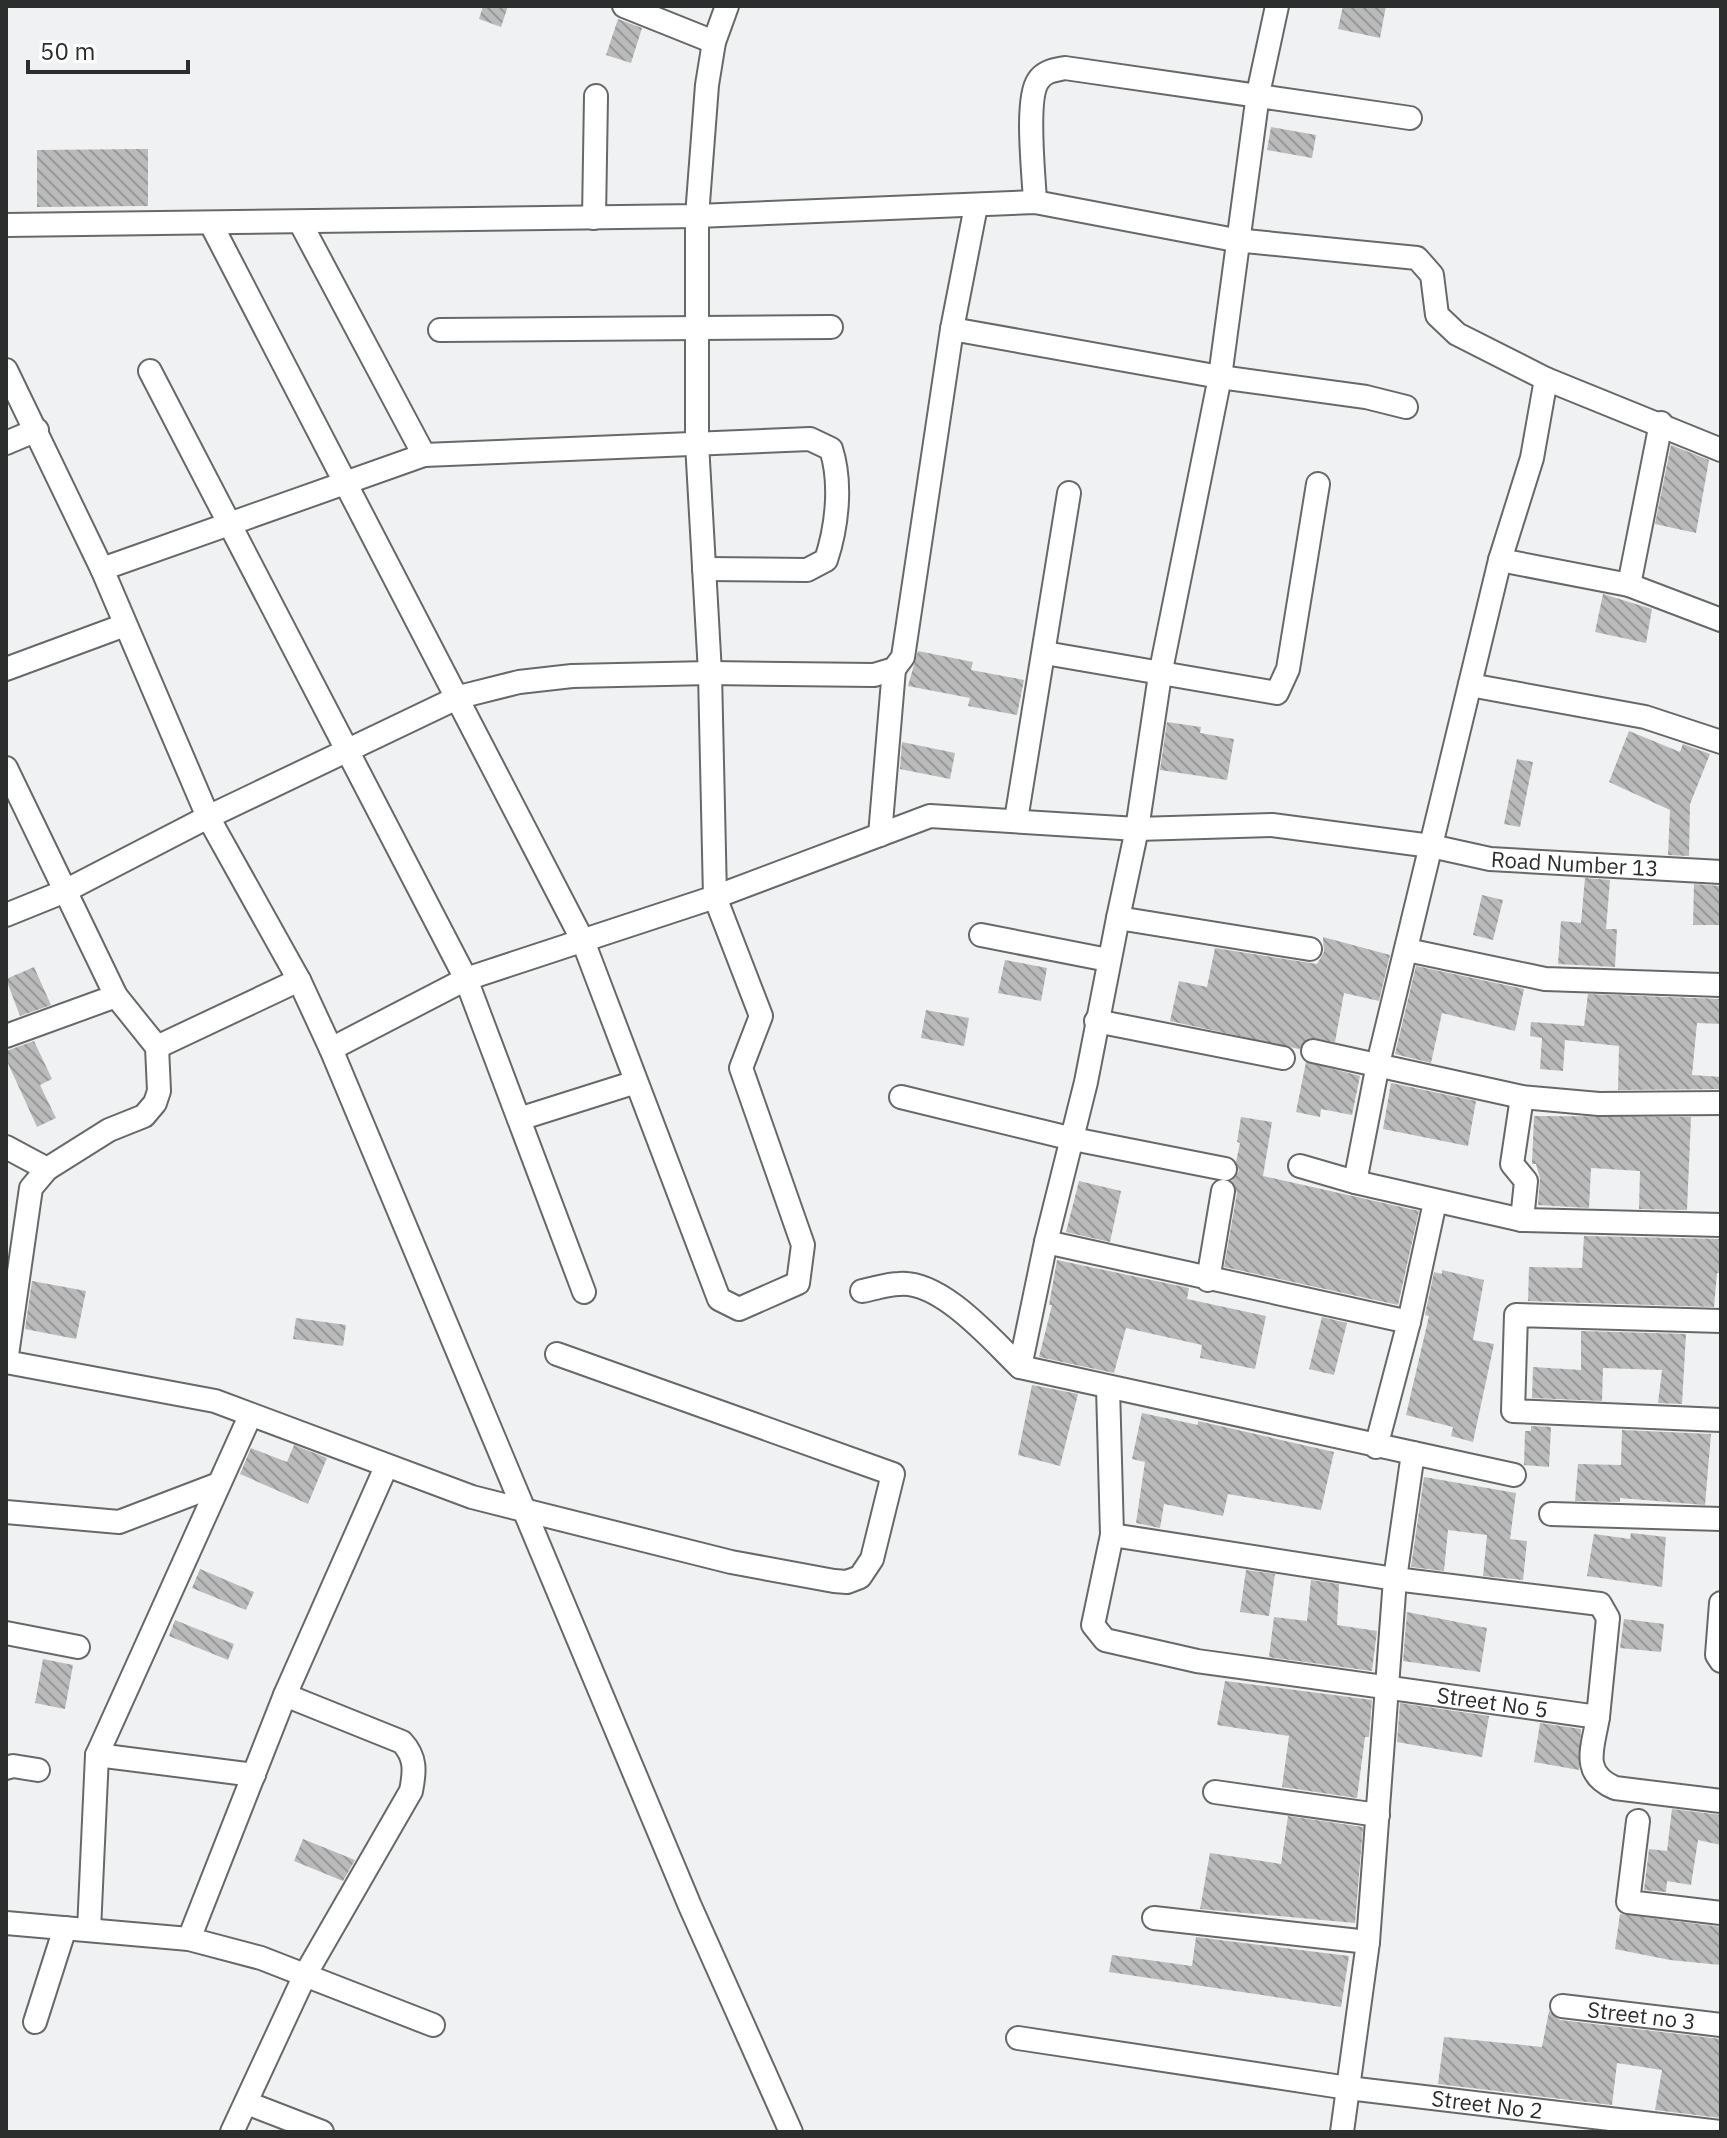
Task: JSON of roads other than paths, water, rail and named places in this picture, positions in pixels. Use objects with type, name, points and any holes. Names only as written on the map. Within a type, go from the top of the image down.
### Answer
[{"type":"street","points":[[624,6],[714,42]]},
{"type":"street","points":[[211,224],[348,482],[583,941],[719,1299],[739,1309],[798,1283],[803,1245],[741,1068],[761,1016],[715,897],[710,673],[697,443],[697,216],[714,42],[727,6]]},
{"type":"street","points":[[1020,1367],[1046,1242],[1073,1139],[1137,829],[1160,675],[1220,377],[1235,240],[1258,94],[1277,6]]},
{"type":"street","points":[[1035,202],[1033,100],[1036,83],[1047,72],[1065,68],[1410,118]]},
{"type":"street","points":[[594,218],[596,96]]},
{"type":"street","points":[[6,225],[301,224],[697,216],[1035,202],[1235,240],[1417,258],[1432,275],[1437,315],[1457,334],[1546,379],[1661,423],[1721,450]]},
{"type":"street","points":[[880,835],[894,669],[903,657],[911,614],[952,329],[976,206]]},
{"type":"street","points":[[301,224],[424,455]]},
{"type":"street","points":[[440,330],[831,327]]},
{"type":"street","points":[[952,329],[1220,377],[1366,397],[1406,407]]},
{"type":"street","points":[[6,370],[102,569],[208,817],[299,980],[331,1049],[690,1906],[791,2132]]},
{"type":"street","points":[[150,371],[466,979],[584,1292]]},
{"type":"street","points":[[1355,1182],[1378,1064],[1500,560],[1532,458],[1546,379]]},
{"type":"street","points":[[1629,585],[1661,423]]},
{"type":"street","points":[[6,443],[37,430]]},
{"type":"street","points":[[102,569],[424,455],[810,439],[831,449],[837,467],[834,536],[826,560],[818,567],[807,570],[704,569]]},
{"type":"street","points":[[1045,653],[1277,693],[1283,685],[1318,484]]},
{"type":"street","points":[[1016,820],[1069,493]]},
{"type":"street","points":[[1500,560],[1629,585],[1721,620]]},
{"type":"street","points":[[6,669],[125,625]]},
{"type":"street","points":[[6,915],[63,892],[208,817],[459,697],[519,682],[572,676],[710,673],[874,675],[894,669]]},
{"type":"street","points":[[1470,685],[1645,717],[1721,742]]},
{"type":"street","points":[[6,768],[63,892],[116,996],[157,1047],[159,1091],[155,1103],[144,1116],[109,1130],[47,1169],[31,1188],[6,1362],[215,1401],[472,1497],[731,1562],[847,1582],[860,1577],[872,1559],[893,1474],[557,1354]]},
{"type":"street","name":"Road Number 13","points":[[331,1049],[466,979],[715,897],[930,816],[1137,829],[1272,825],[1431,846],[1490,859],[1721,872]]},
{"type":"street","points":[[1118,918],[1310,949]]},
{"type":"street","points":[[981,935],[1108,960]]},
{"type":"street","points":[[1407,950],[1545,979],[1721,985]]},
{"type":"street","points":[[157,1047],[299,980]]},
{"type":"street","points":[[6,1036],[116,996]]},
{"type":"street","points":[[1096,1021],[1283,1058]]},
{"type":"street","points":[[1313,1051],[1522,1097],[1599,1104],[1721,1103]]},
{"type":"street","points":[[519,1119],[636,1082]]},
{"type":"street","points":[[901,1097],[1224,1180],[1208,1280]]},
{"type":"street","points":[[1522,1097],[1512,1152],[1512,1164],[1526,1181],[1522,1220]]},
{"type":"street","points":[[6,1147],[47,1169]]},
{"type":"street","points":[[1300,1166],[1435,1202],[1522,1220],[1721,1225]]},
{"type":"street","points":[[1376,1447],[1409,1322],[1435,1202]]},
{"type":"street","points":[[1046,1242],[1409,1322]]},
{"type":"street","points":[[862,1291],[901,1283],[917,1286],[957,1307],[1020,1367],[1514,1475]]},
{"type":"street","points":[[1721,1321],[1516,1315],[1513,1411],[1721,1420]]},
{"type":"street","points":[[1108,1387],[1112,1535],[1395,1579],[1600,1604],[1608,1618],[1591,1765],[1600,1781],[1615,1788],[1721,1801]]},
{"type":"street","points":[[89,1930],[97,1755],[216,1485],[250,1416]]},
{"type":"street","points":[[1342,2132],[1368,1942],[1395,1579],[1413,1453]]},
{"type":"street","points":[[189,1939],[285,1695],[386,1467]]},
{"type":"street","points":[[6,1512],[119,1522],[216,1485]]},
{"type":"street","points":[[1551,1514],[1721,1519]]},
{"type":"street","name":"Street No 5","points":[[1112,1535],[1093,1616],[1098,1635],[1105,1640],[1197,1661],[1598,1717]]},
{"type":"street","points":[[1721,1603],[1717,1655],[1721,1661]]},
{"type":"street","points":[[6,1633],[78,1647]]},
{"type":"street","points":[[232,2132],[305,1975],[411,1791],[414,1774],[412,1753],[402,1742],[285,1695]]},
{"type":"street","points":[[97,1755],[254,1775]]},
{"type":"street","points":[[6,1768],[13,1766],[38,1770]]},
{"type":"street","points":[[1215,1792],[1378,1815]]},
{"type":"street","points":[[1638,1821],[1628,1902],[1721,1913]]},
{"type":"street","points":[[1154,1918],[1368,1942]]},
{"type":"street","points":[[6,1923],[189,1939],[261,1958],[433,2025]]},
{"type":"street","points":[[35,2022],[65,1928]]},
{"type":"street","name":"Street no 3","points":[[1562,2006],[1721,2025]]},
{"type":"street","name":"Street No 2","points":[[1018,2038],[1348,2088],[1720,2132]]},
{"type":"street","points":[[247,2103],[322,2132]]}]
